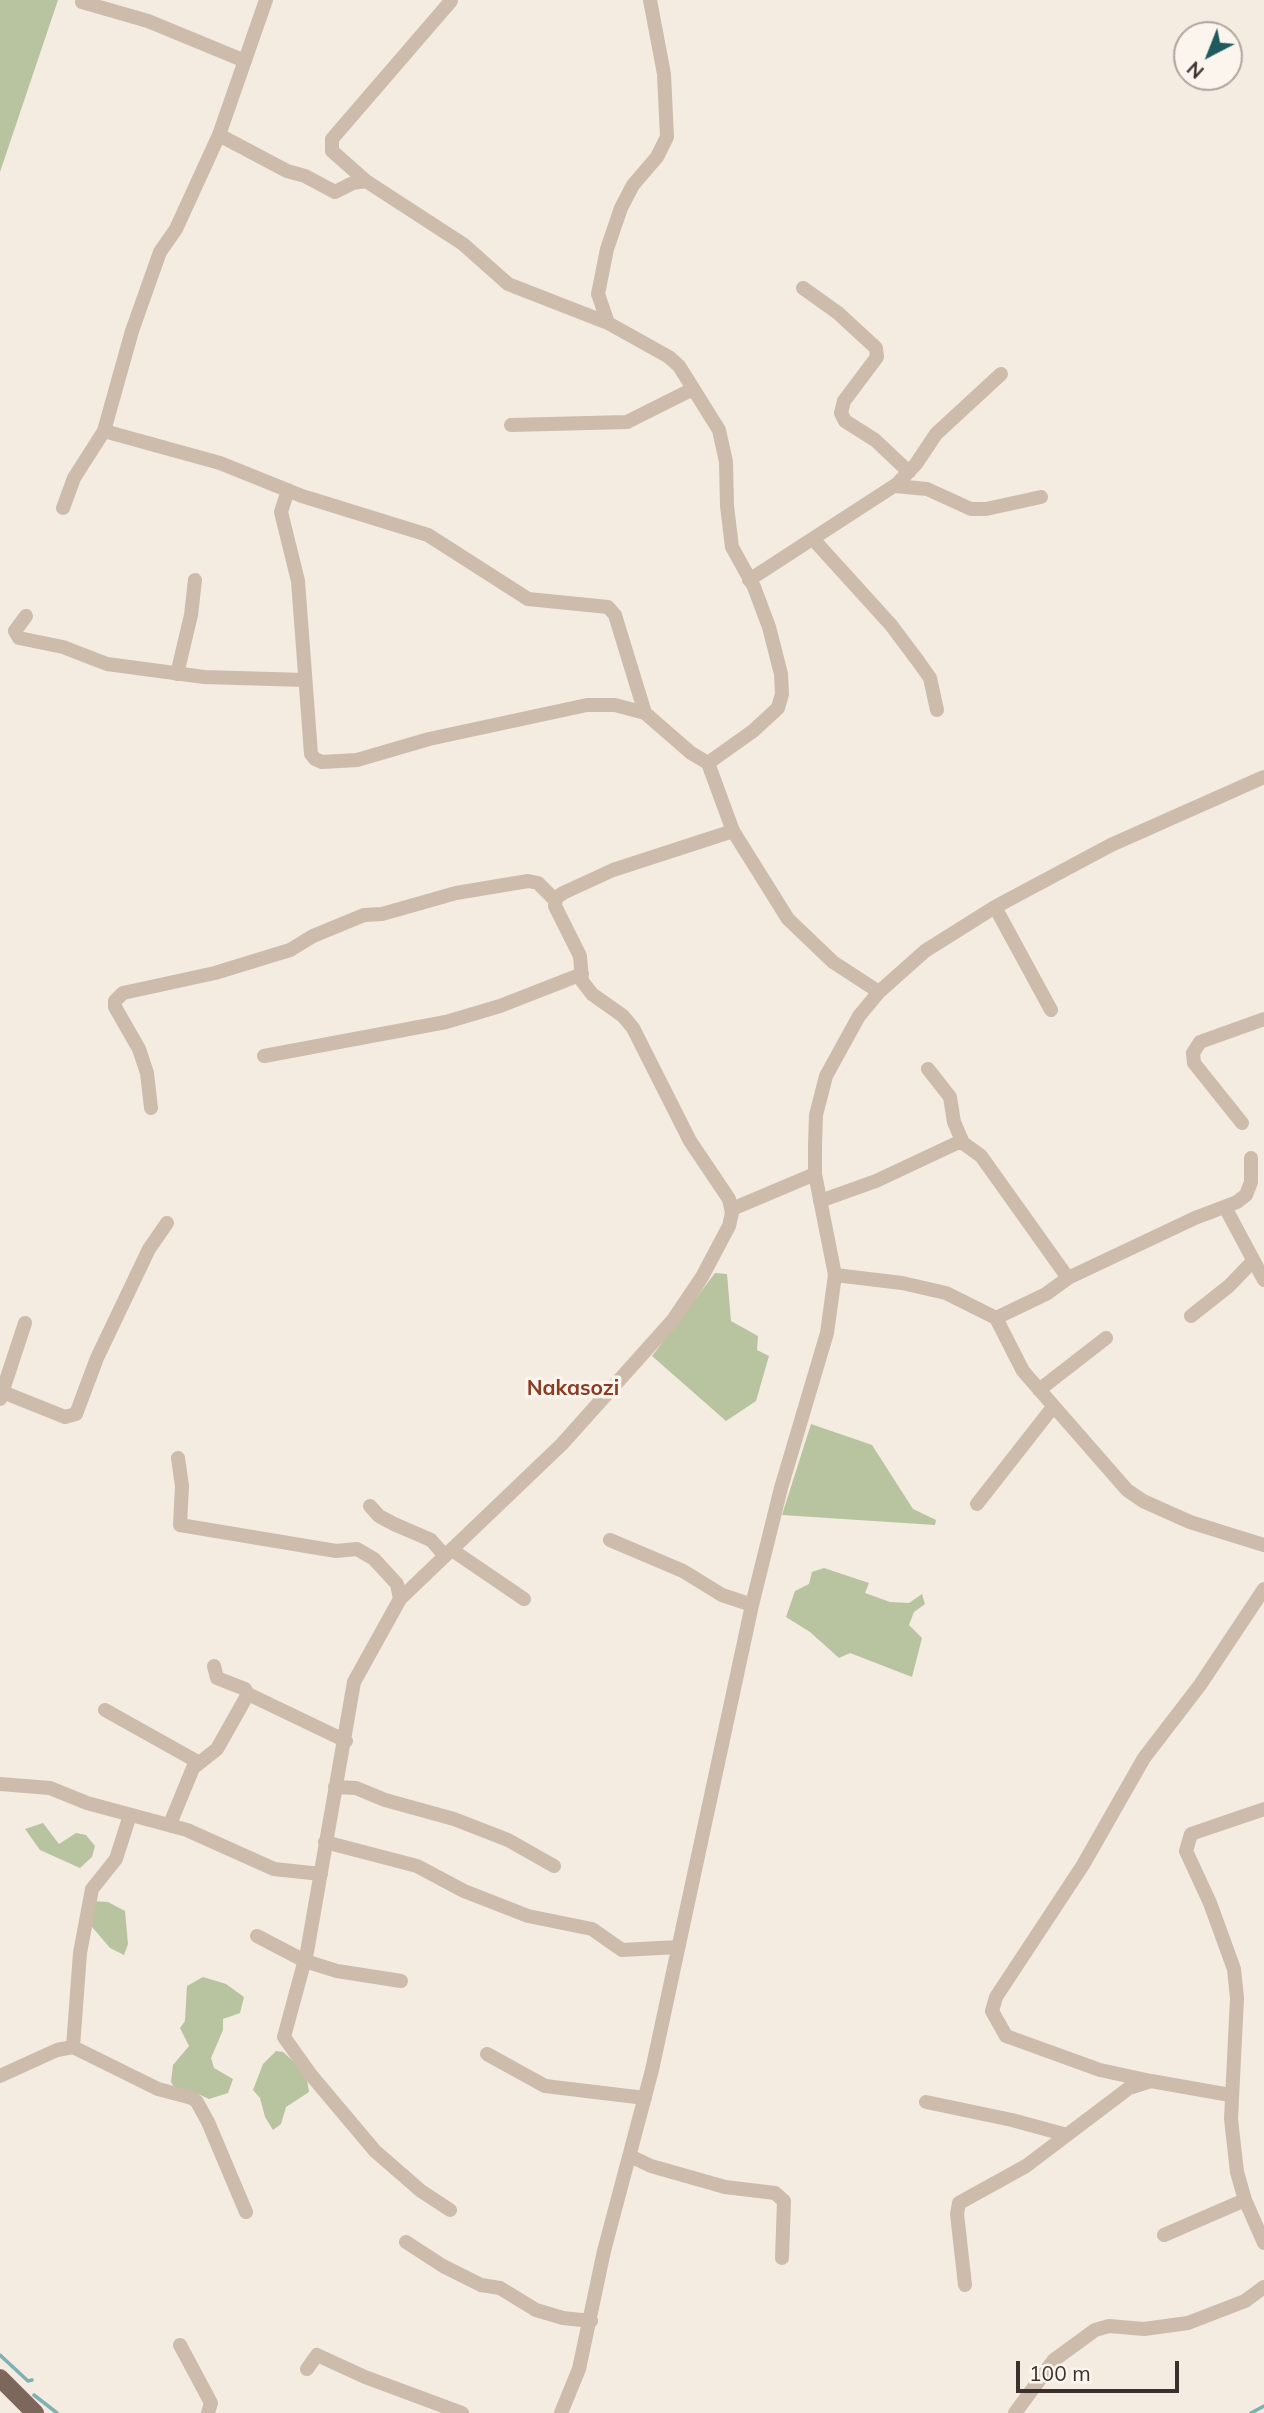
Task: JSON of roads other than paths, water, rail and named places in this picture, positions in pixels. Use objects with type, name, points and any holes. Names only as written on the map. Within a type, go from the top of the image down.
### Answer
[{"type":"main road","points":[[0,2378],[35,2413]]},
{"type":"street","points":[[63,508],[74,478],[104,431],[132,331],[160,252],[176,229],[219,135],[266,0]]},
{"type":"street","points":[[608,323],[598,294],[607,249],[621,208],[633,184],[657,157],[667,137],[664,74],[650,0]]},
{"type":"street","points":[[450,1],[332,139],[332,151],[366,181],[463,244],[508,284],[608,323],[669,357],[719,430],[726,462],[732,547],[769,627],[781,674],[782,694],[778,708],[768,719],[708,763]]},
{"type":"street","points":[[82,2],[148,21],[245,61]]},
{"type":"street","points":[[219,135],[287,171],[305,176],[335,192],[353,183],[366,181]]},
{"type":"street","points":[[803,288],[838,313],[876,348],[877,357],[844,401],[842,417],[875,440],[909,472]]},
{"type":"street","points":[[749,580],[895,485],[909,472],[936,434],[1001,374]]},
{"type":"street","points":[[511,425],[627,422],[693,389]]},
{"type":"street","points":[[104,431],[220,463],[373,520],[428,535],[528,599],[608,607],[615,615],[645,713]]},
{"type":"street","points":[[895,485],[927,489],[971,509],[986,509],[1041,497]]},
{"type":"street","points":[[288,490],[281,512],[298,581],[311,754],[322,762],[357,760],[440,736],[587,705],[615,705],[645,713],[691,753],[708,763],[733,831],[788,919],[832,962],[879,992]]},
{"type":"street","points":[[813,539],[891,625],[918,661],[930,678],[937,710]]},
{"type":"street","points":[[177,674],[191,615],[195,580]]},
{"type":"street","points":[[26,616],[15,631],[19,638],[64,647],[107,664],[177,674],[305,680]]},
{"type":"street","points":[[561,2413],[579,2369],[604,2251],[645,2098],[752,1605],[781,1488],[827,1333],[835,1275],[815,1174],[816,1115],[826,1076],[859,1016],[879,992],[925,951],[996,907],[1111,845],[1264,777]]},
{"type":"street","points":[[555,900],[563,893],[613,870],[733,831]]},
{"type":"street","points":[[150,1108],[146,1073],[138,1049],[116,1007],[115,1001],[123,993],[215,973],[290,950],[313,936],[364,915],[382,914],[456,894],[528,881],[538,883],[555,900],[556,910],[580,956],[582,981],[592,993],[624,1016],[633,1028],[690,1141],[729,1199],[732,1209],[732,1219],[702,1277],[673,1320],[562,1444],[400,1599],[354,1682],[346,1741],[335,1787],[305,1961],[284,2028],[287,2043],[387,2163],[450,2210]]},
{"type":"street","points":[[996,907],[1051,1010]]},
{"type":"street","points":[[264,1056],[446,1022],[500,1006],[582,974]]},
{"type":"street","points":[[1242,1124],[1194,1063],[1193,1053],[1200,1042],[1264,1019]]},
{"type":"street","points":[[928,1069],[950,1097],[954,1122],[963,1143],[981,1156],[1068,1278]]},
{"type":"street","points":[[820,1201],[876,1181],[957,1143],[963,1143]]},
{"type":"street","points":[[996,1318],[1034,1301],[1068,1278],[1195,1218],[1226,1209],[1246,1195],[1251,1182],[1251,1158]]},
{"type":"street","points":[[732,1209],[815,1174]]},
{"type":"street","points":[[1226,1209],[1264,1280]]},
{"type":"street","points":[[25,1322],[1,1394],[65,1417],[76,1414],[97,1357],[149,1249],[167,1223]]},
{"type":"street","points":[[1191,1316],[1229,1286],[1253,1261]]},
{"type":"street","points":[[835,1275],[902,1283],[946,1293],[996,1318],[1009,1350],[1039,1390],[1100,1462],[1143,1502],[1190,1522],[1264,1545]]},
{"type":"street","points":[[1039,1390],[1106,1338]]},
{"type":"street","points":[[977,1504],[1053,1406]]},
{"type":"street","points":[[178,1458],[182,1486],[180,1525],[315,1548],[357,1549],[374,1559],[397,1584],[400,1599]]},
{"type":"street","points":[[370,1506],[386,1520],[431,1540],[524,1600]]},
{"type":"street","points":[[610,1539],[683,1571],[722,1595],[752,1605]]},
{"type":"street","points":[[1230,2095],[1100,2070],[1006,2036],[992,2011],[996,1997],[1083,1865],[1144,1758],[1200,1685],[1264,1589]]},
{"type":"street","points":[[214,1666],[217,1678],[246,1689],[248,1694],[346,1741]]},
{"type":"street","points":[[170,1825],[187,1779],[198,1762],[216,1749],[248,1694]]},
{"type":"street","points":[[105,1710],[198,1762]]},
{"type":"street","points":[[0,1784],[50,1788],[206,1837],[274,1869],[321,1874]]},
{"type":"street","points":[[335,1787],[356,1788],[384,1800],[454,1819],[508,1840],[554,1866]]},
{"type":"street","points":[[1264,1809],[1207,1827],[1191,1834],[1187,1841],[1189,1863],[1210,1903],[1234,1969],[1237,1998],[1230,2095],[1237,2172],[1245,2200],[1264,2243]]},
{"type":"street","points":[[73,2047],[80,1953],[92,1889],[116,1859],[130,1815]]},
{"type":"street","points":[[325,1842],[417,1866],[464,1891],[528,1916],[592,1929],[622,1950],[678,1947]]},
{"type":"street","points":[[257,1936],[305,1961],[337,1971],[401,1981]]},
{"type":"street","points":[[0,2076],[57,2050],[73,2047],[158,2089],[197,2102],[246,2212]]},
{"type":"street","points":[[487,2054],[545,2086],[645,2098]]},
{"type":"street","points":[[965,2285],[958,2203],[1000,2183],[1067,2135],[1115,2096],[1151,2081]]},
{"type":"street","points":[[926,2102],[1067,2135]]},
{"type":"street","points":[[630,2156],[650,2166],[738,2190],[775,2193],[784,2202],[782,2258]]},
{"type":"street","points":[[1164,2235],[1245,2200]]},
{"type":"street","points":[[406,2242],[443,2266],[481,2285],[500,2288],[536,2310],[563,2318],[591,2320]]},
{"type":"street","points":[[1014,2413],[1054,2360],[1095,2330],[1109,2326],[1144,2329],[1188,2323],[1245,2301],[1264,2287]]},
{"type":"street","points":[[180,2345],[211,2403],[208,2413]]},
{"type":"street","points":[[307,2369],[317,2355],[365,2377],[461,2413]]},
{"type":"waterway","points":[[0,2355],[28,2381],[32,2380]]},
{"type":"waterway","points":[[34,2395],[57,2413]]},
{"type":"waterway","points":[[1251,2413],[1264,2406]]},
{"type":"district","name":"Nakasozi","points":[[573,1389]]}]
